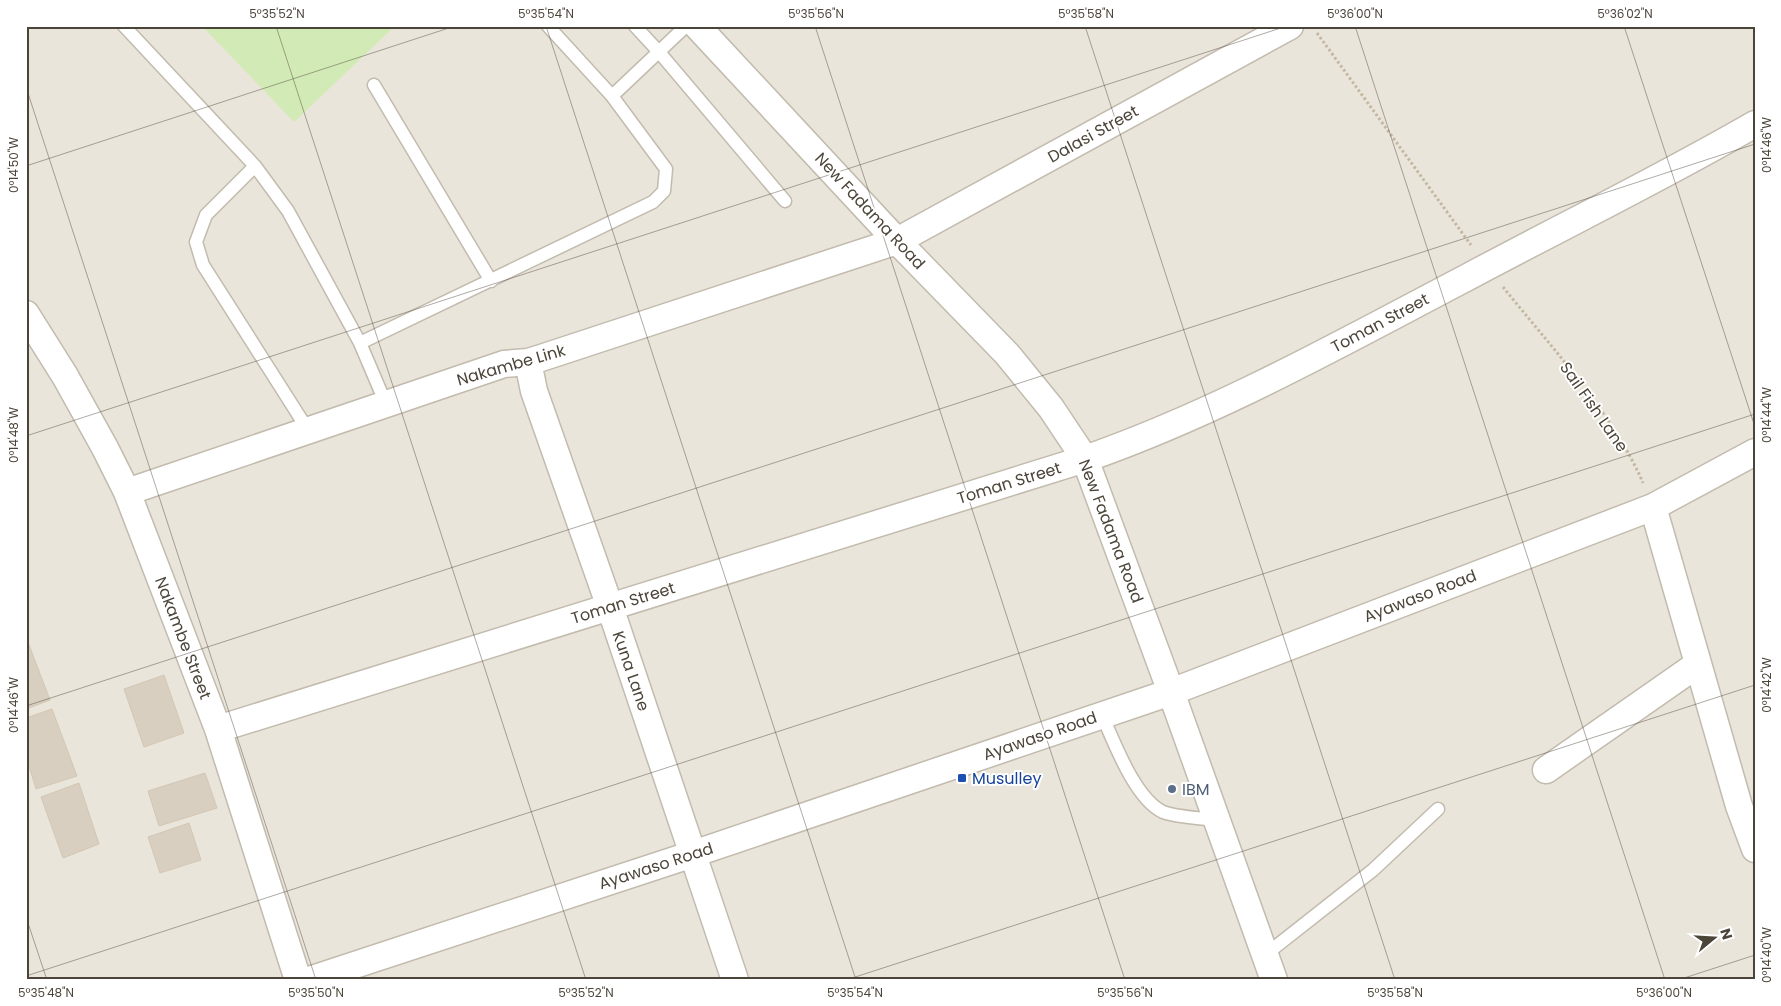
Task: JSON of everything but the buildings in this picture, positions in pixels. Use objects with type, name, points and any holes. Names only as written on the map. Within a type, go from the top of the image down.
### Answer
[{"type":"street","name":"New Fadama Road","points":[[697,26],[896,241],[1007,354],[1051,408],[1085,459],[1274,980]]},
{"type":"street","name":"Dalasi Street","points":[[896,241],[1290,26]]},
{"type":"street","name":"Toman Street","points":[[218,729],[1085,459],[1138,440],[1202,412],[1325,352],[1755,124]]},
{"type":"street","name":"Nakambe Link","points":[[127,492],[504,364],[528,362],[896,241]]},
{"type":"street","name":"Nakambe Street","points":[[26,314],[65,376],[106,448],[127,492],[218,729],[298,980]]},
{"type":"street","name":"Kuna Lane","points":[[528,362],[534,391],[610,607],[735,980]]},
{"type":"street","name":"Ayawaso Road","points":[[309,980],[693,854],[1171,692],[1653,507],[1755,452]]},
{"type":"street","points":[[1653,507],[1738,806],[1755,849]]},
{"type":"street","points":[[1546,770],[1698,664]]},
{"type":"lane","points":[[124,26],[255,166],[288,211],[360,343],[386,404]]},
{"type":"lane","points":[[360,343],[653,202],[664,191],[666,169],[612,96],[548,26]]},
{"type":"lane","points":[[635,26],[785,201]]},
{"type":"lane","points":[[612,96],[686,26]]},
{"type":"lane","points":[[374,85],[491,281]]},
{"type":"lane","points":[[255,166],[206,215],[196,242],[203,265],[308,430]]},
{"type":"lane","points":[[1102,715],[1127,770],[1137,786],[1152,803],[1164,812],[1217,820]]},
{"type":"lane","points":[[1265,954],[1373,870],[1438,809]]},
{"type":"path","name":"Sail Fish Lane","points":[[1312,26],[1487,267],[1608,420],[1636,468],[1653,507]]},
{"type":"shaded area","points":[[26,26],[1755,26],[1755,980],[26,980]]},
{"type":"green space","points":[[202,26],[395,26],[294,122]]},
{"type":"place","name":"Musulley","points":[[962,778]]},
{"type":"place","name":"IBM","points":[[1172,789]]}]
